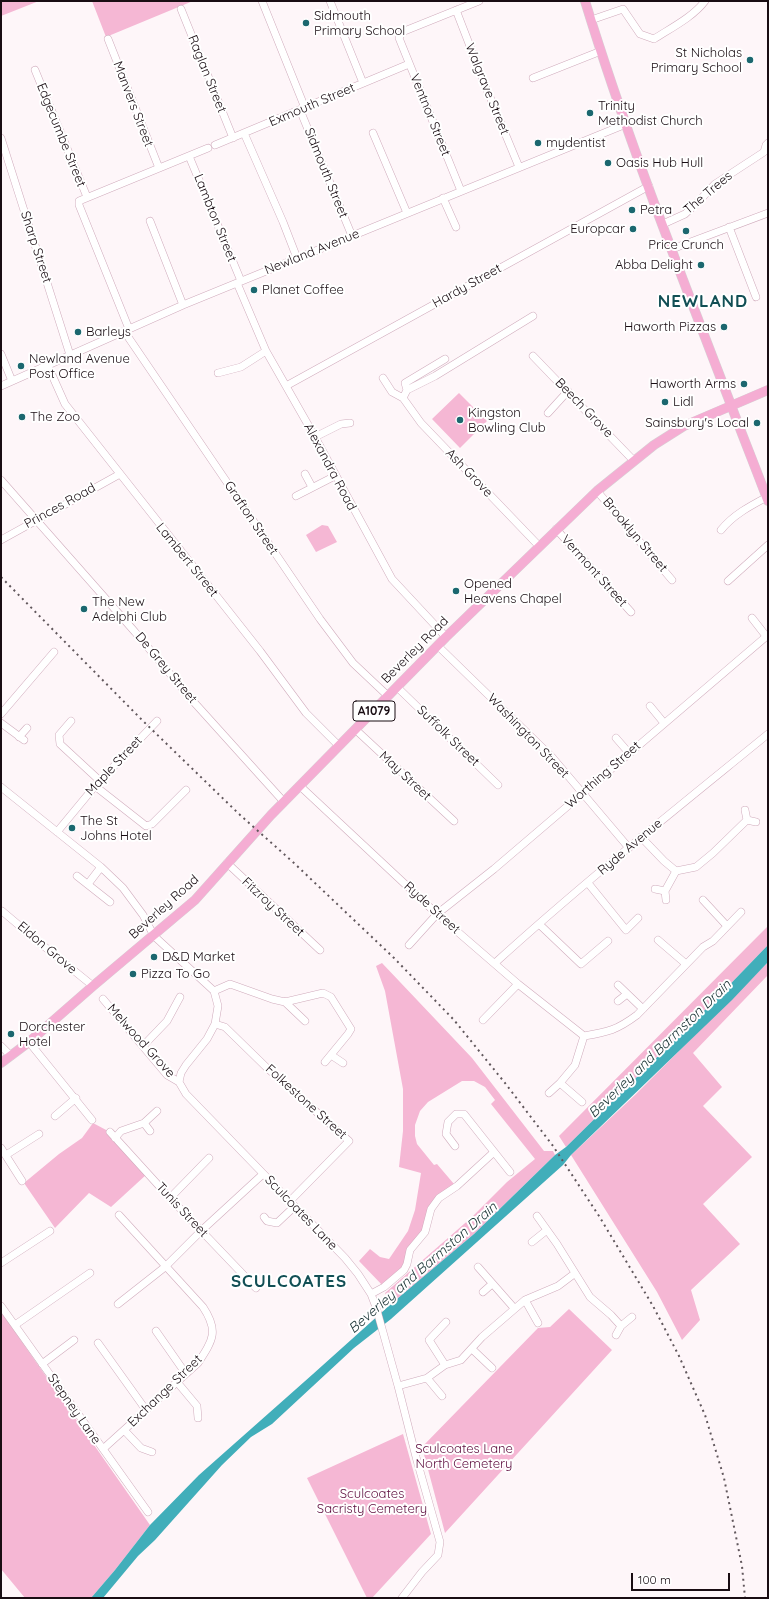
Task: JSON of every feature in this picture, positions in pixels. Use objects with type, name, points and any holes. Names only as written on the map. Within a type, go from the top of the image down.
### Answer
[{"type":"main road","points":[[585,1],[626,124],[767,499]]},
{"type":"main road","name":"Beverley Road","points":[[1,1063],[29,1042],[195,900],[284,802],[388,696],[556,529],[597,491],[654,445],[684,426],[768,390]]},
{"type":"street","name":"Sidmouth Street","points":[[262,1],[302,109],[352,236]]},
{"type":"street","points":[[330,1],[363,83]]},
{"type":"street","points":[[456,10],[479,1]]},
{"type":"street","points":[[591,20],[623,9],[640,34],[654,39],[676,26],[705,1]]},
{"type":"street","name":"Raglan Street","points":[[181,9],[234,138]]},
{"type":"street","name":"Ventnor Street","points":[[456,10],[402,32],[399,38],[461,191]]},
{"type":"street","name":"Walgrave Street","points":[[456,10],[519,167]]},
{"type":"street","name":"Manvers Street","points":[[108,39],[159,168]]},
{"type":"street","points":[[534,78],[601,51]]},
{"type":"street","name":"Exmouth Street","points":[[215,145],[409,64]]},
{"type":"street","name":"Edgecumbe Street","points":[[35,70],[87,197],[79,201],[79,204],[127,330]]},
{"type":"street","name":"Newland Avenue","points":[[1,386],[183,305],[626,124]]},
{"type":"street","points":[[244,133],[297,258]]},
{"type":"street","points":[[373,133],[407,213]]},
{"type":"street","name":"Sharp Street","points":[[1,138],[70,355]]},
{"type":"street","name":"The Trees","points":[[663,224],[685,214],[715,184],[764,152],[768,143]]},
{"type":"street","points":[[87,197],[208,148]]},
{"type":"street","name":"Lambton Street","points":[[189,156],[239,282]]},
{"type":"street","name":"Hardy Street","points":[[286,386],[307,376],[323,365],[649,186]]},
{"type":"street","points":[[443,198],[456,228]]},
{"type":"street","points":[[672,249],[768,213]]},
{"type":"street","points":[[150,221],[183,305]]},
{"type":"street","points":[[729,227],[756,297]]},
{"type":"street","name":"Alexandra Road","points":[[239,282],[266,351],[392,579],[446,637]]},
{"type":"street","points":[[403,398],[407,390],[434,376],[533,316]]},
{"type":"street","name":"Grafton Street","points":[[127,330],[320,619],[353,663],[388,696]]},
{"type":"street","points":[[218,373],[241,366],[266,351]]},
{"type":"street","points":[[1,354],[12,381]]},
{"type":"street","name":"Beech Grove","points":[[533,356],[634,461]]},
{"type":"street","points":[[407,390],[405,383],[446,359]]},
{"type":"street","name":"Lambert Street","points":[[48,366],[65,404],[250,639],[306,713],[339,746]]},
{"type":"street","name":"Ash Grove","points":[[383,378],[392,392],[403,398],[421,423],[539,546]]},
{"type":"street","points":[[548,413],[568,391]]},
{"type":"street","points":[[315,438],[342,424],[350,423]]},
{"type":"street","name":"Princes Road","points":[[1,540],[36,519],[120,474]]},
{"type":"street","points":[[305,474],[312,487]]},
{"type":"street","points":[[296,496],[335,476]]},
{"type":"street","name":"De Grey Street","points":[[1,480],[135,632],[192,700],[284,802]]},
{"type":"street","name":"Brooklyn Street","points":[[597,491],[672,580]]},
{"type":"street","points":[[721,531],[726,523],[745,509],[767,499]]},
{"type":"street","name":"Vermont Street","points":[[556,529],[631,612]]},
{"type":"street","points":[[728,581],[768,545]]},
{"type":"street","points":[[752,618],[767,635]]},
{"type":"street","name":"Worthing Street","points":[[409,945],[437,914],[494,869],[767,635]]},
{"type":"street","name":"Washington Street","points":[[438,646],[552,757],[629,848]]},
{"type":"street","points":[[1,714],[54,652]]},
{"type":"street","name":"Suffolk Street","points":[[397,687],[498,784]]},
{"type":"street","points":[[650,706],[664,723]]},
{"type":"street","points":[[70,721],[59,735],[60,744],[97,783],[146,826],[152,824],[186,790]]},
{"type":"street","name":"Maple Street","points":[[57,832],[97,783],[157,721]]},
{"type":"street","points":[[1,723],[21,739],[27,728]]},
{"type":"street","name":"May Street","points":[[356,730],[454,821]]},
{"type":"street","name":"Ryde Avenue","points":[[495,963],[641,837],[768,734]]},
{"type":"street","points":[[616,738],[629,753]]},
{"type":"street","name":"Ryde Street","points":[[300,786],[437,914],[518,984],[568,1025],[584,1036]]},
{"type":"street","points":[[1,787],[101,867],[123,888],[143,915],[154,936],[214,991],[218,1006],[215,1024],[207,1039],[186,1064],[181,1073],[179,1082]]},
{"type":"street","points":[[745,810],[747,820]]},
{"type":"street","points":[[747,820],[756,822]]},
{"type":"street","points":[[666,900],[665,891],[676,871],[696,866],[713,853],[747,820]]},
{"type":"street","points":[[641,837],[676,871]]},
{"type":"street","name":"Fitzroy Street","points":[[227,863],[320,950]]},
{"type":"street","points":[[88,884],[101,867]]},
{"type":"street","points":[[77,876],[110,902]]},
{"type":"street","points":[[588,883],[626,930],[638,918]]},
{"type":"street","points":[[655,889],[665,891]]},
{"type":"street","points":[[703,900],[727,926]]},
{"type":"street","name":"Eldon Grove","points":[[2,911],[93,986]]},
{"type":"street","points":[[549,1093],[560,1083],[575,1065],[584,1036],[609,1032],[627,1023],[703,947],[713,940],[741,912]]},
{"type":"street","points":[[539,924],[581,964],[608,941]]},
{"type":"street","points":[[658,940],[686,964]]},
{"type":"street","points":[[214,991],[230,984],[285,1002],[323,993],[331,997],[351,1029],[325,1062]]},
{"type":"street","points":[[483,1020],[518,984]]},
{"type":"street","points":[[618,985],[642,1009]]},
{"type":"street","points":[[618,1001],[627,994]]},
{"type":"street","points":[[144,1045],[167,1021],[180,997]]},
{"type":"street","name":"Melwood Grove","points":[[103,999],[144,1045],[167,1075],[179,1082]]},
{"type":"street","points":[[285,1002],[305,1021]]},
{"type":"street","name":"Folkestone Street","points":[[215,1024],[225,1028],[266,1067],[349,1141],[291,1204]]},
{"type":"street","points":[[29,1042],[76,1098],[92,1120]]},
{"type":"street","points":[[1,1046],[11,1056]]},
{"type":"street","points":[[331,1055],[343,1063]]},
{"type":"street","name":"Sculcoates Lane","points":[[179,1082],[186,1094],[348,1262],[371,1294],[379,1313],[416,1457],[440,1542],[438,1555],[422,1572],[402,1598]]},
{"type":"street","points":[[560,1083],[582,1102]]},
{"type":"street","points":[[55,1116],[76,1098]]},
{"type":"street","points":[[115,1138],[121,1132],[144,1123],[157,1111]]},
{"type":"street","points":[[455,1146],[446,1134],[448,1122],[456,1114],[464,1114],[510,1172]]},
{"type":"street","points":[[144,1123],[150,1131]]},
{"type":"street","name":"Tunis Street","points":[[110,1132],[170,1198],[256,1288]]},
{"type":"street","points":[[6,1155],[39,1134]]},
{"type":"street","points":[[1,1148],[22,1181]]},
{"type":"street","points":[[371,1294],[384,1287],[404,1270],[410,1250],[425,1232],[431,1209],[439,1198],[457,1186],[494,1152]]},
{"type":"street","points":[[170,1198],[209,1158]]},
{"type":"street","points":[[118,1304],[165,1267],[201,1231],[263,1174]]},
{"type":"street","points":[[264,1217],[267,1221],[277,1222],[291,1204]]},
{"type":"street","name":"Exchange Street","points":[[103,1449],[198,1363],[209,1346],[213,1330],[210,1317],[203,1307],[119,1215]]},
{"type":"street","points":[[537,1216],[590,1297],[611,1315],[621,1326]]},
{"type":"street","points":[[532,1242],[547,1230]]},
{"type":"street","points":[[1,1263],[50,1231]]},
{"type":"street","points":[[478,1267],[514,1308]]},
{"type":"street","points":[[15,1325],[90,1274]]},
{"type":"street","points":[[398,1386],[427,1378],[445,1364],[461,1360],[482,1337],[506,1318],[514,1308],[525,1300],[558,1286],[574,1274]]},
{"type":"street","points":[[483,1292],[492,1284]]},
{"type":"street","points":[[525,1300],[538,1323]]},
{"type":"street","name":"Stepney Lane","points":[[1,1306],[148,1512]]},
{"type":"street","points":[[616,1335],[621,1326],[632,1317]]},
{"type":"street","points":[[445,1364],[434,1351],[429,1340],[446,1322]]},
{"type":"street","points":[[156,1331],[186,1374]]},
{"type":"street","points":[[42,1364],[74,1340]]},
{"type":"street","points":[[98,1344],[146,1410]]},
{"type":"street","points":[[472,1349],[492,1368]]},
{"type":"street","points":[[427,1378],[442,1396]]},
{"type":"street","points":[[177,1382],[197,1406],[198,1418]]},
{"type":"street","points":[[124,1430],[141,1448],[152,1452]]},
{"type":"green space","points":[[1,1],[39,1],[1,16]]},
{"type":"green space","points":[[92,1],[193,1],[106,37]]},
{"type":"green space","name":"Kingston Bowling Club","points":[[459,393],[487,421],[460,448],[432,419]]},
{"type":"green space","points":[[322,525],[328,526],[337,542],[316,552],[306,535]]},
{"type":"green space","points":[[768,926],[768,945],[711,1004],[566,1147],[559,1136]]},
{"type":"green space","points":[[768,962],[768,975],[693,1053],[722,1087],[703,1106],[752,1157],[703,1204],[740,1244],[691,1290],[700,1320],[682,1340],[657,1292],[571,1155],[635,1095]]},
{"type":"green space","points":[[382,963],[472,1058],[544,1151],[553,1151],[555,1155],[474,1234],[391,1304],[385,1293],[472,1217],[507,1182],[535,1159],[491,1104],[495,1100],[485,1087],[474,1081],[462,1081],[428,1102],[420,1111],[415,1125],[417,1144],[434,1165],[437,1164],[454,1184],[433,1202],[427,1224],[407,1262],[384,1287],[359,1261],[370,1249],[380,1257],[389,1259],[408,1231],[415,1210],[421,1173],[399,1167],[403,1131],[403,1089],[385,991],[376,966]]},
{"type":"green space","points":[[93,1123],[108,1131],[147,1174],[111,1207],[89,1193],[55,1228],[24,1183],[59,1154],[82,1138]]},
{"type":"green space","name":"Sculcoates Lane North Cemetery","points":[[569,1309],[612,1350],[445,1533],[422,1447],[538,1328],[550,1327]]},
{"type":"green space","points":[[1,1312],[150,1525],[91,1598],[25,1598],[1,1569]]},
{"type":"green space","name":"Sculcoates Sacristy Cemetery","points":[[403,1434],[431,1534],[372,1598],[367,1598],[307,1478]]},
{"type":"water","points":[[768,945],[768,962],[732,1000],[571,1155],[563,1165],[391,1319],[354,1348],[272,1424],[251,1437],[222,1465],[155,1540],[138,1556],[103,1598],[91,1598],[150,1525],[199,1475],[391,1304],[474,1234],[555,1155],[566,1147],[711,1004]]},
{"type":"railway","points":[[1,577],[142,720],[239,814],[295,864],[394,958],[454,1020],[553,1146],[599,1216],[653,1306],[679,1356],[705,1415],[724,1478],[742,1566],[745,1598]]},
{"type":"place","name":"Sidmouth Primary School","points":[[306,23]]},
{"type":"place","name":"St Nicholas Primary School","points":[[750,60]]},
{"type":"place","name":"Trinity Methodist Church","points":[[590,113]]},
{"type":"place","name":"mydentist","points":[[538,143]]},
{"type":"place","name":"Oasis Hub Hull","points":[[608,163]]},
{"type":"place","name":"Petra","points":[[632,210]]},
{"type":"place","name":"Europcar","points":[[633,229]]},
{"type":"place","name":"Price Crunch","points":[[686,231]]},
{"type":"place","name":"Abba Delight","points":[[701,265]]},
{"type":"place","name":"Planet Coffee","points":[[254,290]]},
{"type":"place","name":"Haworth Pizzas","points":[[724,327]]},
{"type":"place","name":"Barleys","points":[[78,332]]},
{"type":"place","name":"Newland Avenue Post Office","points":[[21,366]]},
{"type":"place","name":"Haworth Arms","points":[[744,384]]},
{"type":"place","name":"Lidl","points":[[665,402]]},
{"type":"place","name":"The Zoo","points":[[22,417]]},
{"type":"place","name":"Kingston Bowling Club","points":[[460,420]]},
{"type":"place","name":"Sainsbury's Local","points":[[757,423]]},
{"type":"place","name":"Opened Heavens Chapel","points":[[456,591]]},
{"type":"place","name":"The New Adelphi Club","points":[[84,609]]},
{"type":"place","name":"The St Johns Hotel","points":[[72,828]]},
{"type":"place","name":"D&D Market","points":[[154,957]]},
{"type":"place","name":"Pizza To Go","points":[[133,974]]},
{"type":"place","name":"Dorchester Hotel","points":[[11,1034]]},
{"type":"district","name":"NEWLAND","points":[[703,302]]},
{"type":"district","name":"SCULCOATES","points":[[289,1282]]},
{"type":"water label","name":"Beverley and Barmston Drain","points":[[660,1049]]},
{"type":"water label","name":"Beverley and Barmston Drain","points":[[423,1268]]}]
